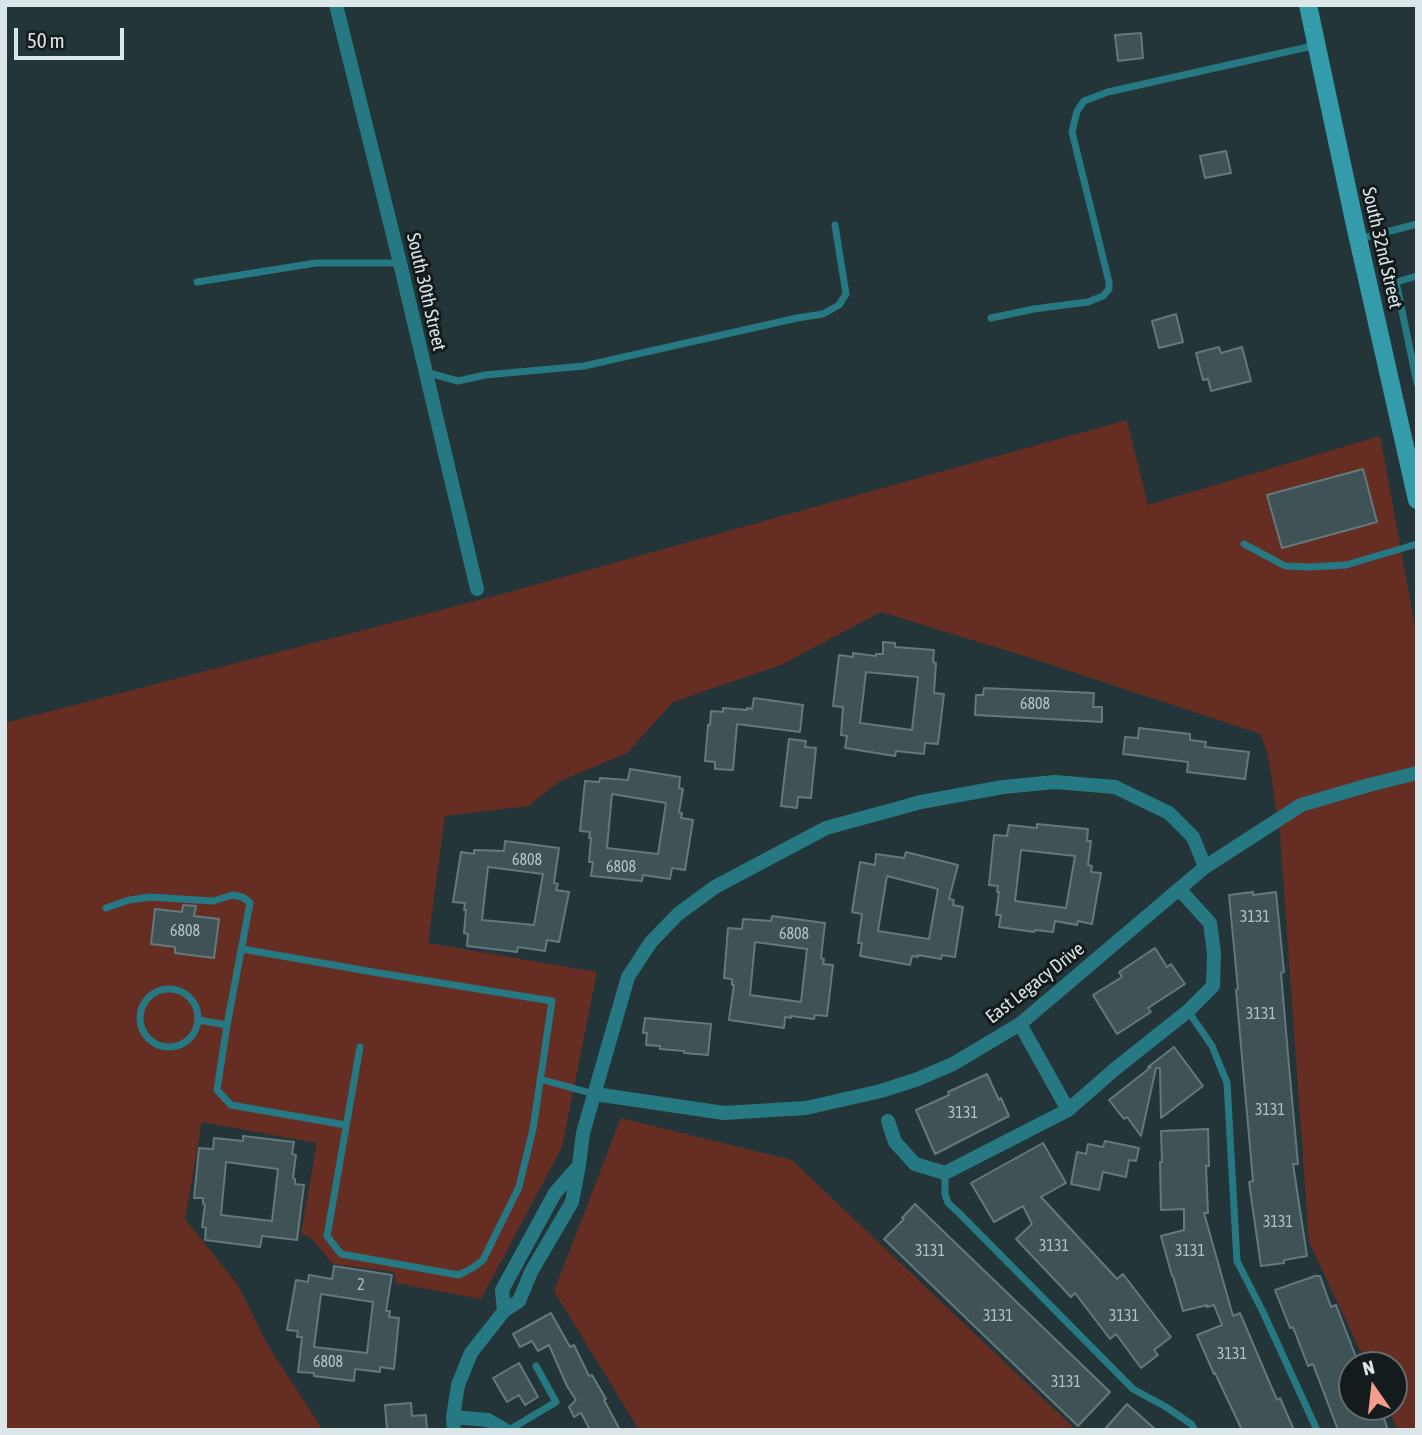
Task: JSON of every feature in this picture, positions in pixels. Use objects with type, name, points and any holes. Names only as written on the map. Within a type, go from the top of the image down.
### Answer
[{"type":"main road","name":"South 32nd Street","points":[[1313,6],[1317,45],[1358,240],[1417,500]]},
{"type":"street","name":"South 30th Street","points":[[336,5],[477,589]]},
{"type":"street","name":"East Legacy Drive","points":[[595,1094],[724,1113],[806,1108],[881,1091],[918,1079],[953,1064],[1020,1024],[1205,867],[1301,805],[1417,773]]},
{"type":"street","points":[[507,1430],[488,1420],[453,1423],[458,1385],[471,1353],[504,1311],[519,1301],[531,1272],[572,1202],[583,1133],[628,977],[651,942],[678,914],[715,887],[826,828],[921,802],[1003,787],[1055,782],[1115,787],[1168,813],[1194,837],[1205,867]]},
{"type":"street","points":[[888,1121],[895,1142],[915,1164],[945,1173],[1068,1110],[1188,1011],[1213,986],[1214,953],[1210,923],[1179,889]]},
{"type":"street","points":[[1020,1024],[1068,1110]]},
{"type":"street","points":[[504,1311],[502,1290],[555,1193],[579,1165]]},
{"type":"street","points":[[532,1232],[550,1239]]},
{"type":"lane","points":[[991,318],[1088,302],[1103,296],[1109,289],[1072,132],[1077,111],[1084,101],[1108,92],[1317,45]]},
{"type":"lane","points":[[1358,240],[1417,224]]},
{"type":"lane","points":[[425,372],[458,381],[485,375],[584,366],[823,314],[839,304],[846,294],[835,225]]},
{"type":"lane","points":[[197,282],[316,263],[400,263]]},
{"type":"lane","points":[[1417,276],[1396,282],[1417,383]]},
{"type":"lane","points":[[1407,340],[1417,337]]},
{"type":"lane","points":[[1244,544],[1285,566],[1311,567],[1346,565],[1417,544]]},
{"type":"lane","points":[[106,908],[141,898],[162,897],[209,902],[237,895],[246,899],[250,903],[217,1090],[231,1105],[346,1125]]},
{"type":"lane","points":[[242,949],[552,1001],[533,1129],[519,1187],[483,1260],[459,1275],[341,1254],[327,1237],[360,1047]]},
{"type":"lane","points":[[175,989],[195,1003],[198,1020],[187,1041],[171,1047],[155,1044],[149,1039],[143,1033],[139,1017],[144,1001],[150,995],[158,990],[175,989]]},
{"type":"lane","points":[[1188,1011],[1212,1046],[1227,1083],[1237,1261],[1317,1430]]},
{"type":"lane","points":[[198,1020],[227,1025]]},
{"type":"lane","points":[[540,1079],[595,1094]]},
{"type":"lane","points":[[945,1173],[948,1203],[1133,1390],[1191,1423],[1195,1430]]},
{"type":"lane","points":[[507,1430],[556,1402],[537,1366]]},
{"type":"shaded area","points":[[1127,420],[1148,505],[1380,436],[1417,637],[1417,1430],[1398,1430],[1394,1421],[1408,1421],[1408,1351],[1360,1351],[1309,1242],[1280,834],[1268,756],[1261,734],[881,612],[781,665],[673,702],[627,753],[560,781],[528,806],[445,816],[428,943],[597,972],[562,1147],[481,1299],[396,1283],[394,1272],[333,1264],[313,1240],[301,1233],[317,1143],[202,1122],[185,1219],[238,1285],[267,1344],[323,1430],[5,1430],[5,723],[495,596]]},
{"type":"shaded area","points":[[621,1118],[792,1160],[1076,1430],[639,1430],[554,1291]]},
{"type":"building","points":[[1141,33],[1143,58],[1118,61],[1115,35]]},
{"type":"building","points":[[1226,151],[1231,173],[1205,178],[1200,156]]},
{"type":"building","points":[[1176,314],[1183,342],[1159,348],[1152,321]]},
{"type":"building","points":[[1219,347],[1221,353],[1242,347],[1251,381],[1211,391],[1208,379],[1203,380],[1196,353]]},
{"type":"building","points":[[1363,469],[1377,522],[1282,548],[1267,495]]},
{"type":"building","points":[[883,642],[895,643],[895,647],[934,650],[934,693],[944,694],[938,744],[925,743],[924,754],[896,751],[895,756],[845,748],[847,736],[841,735],[843,707],[833,706],[839,655],[853,657],[853,653],[876,656],[883,654]],"holes":[[[866,672],[918,677],[912,730],[860,723]]]},
{"type":"building","points":[[984,688],[1094,693],[1093,707],[1102,707],[1102,722],[975,715],[976,695],[983,695]]},
{"type":"building","points":[[754,698],[803,705],[800,732],[737,724],[733,770],[715,769],[715,762],[705,761],[711,711],[723,712],[723,708],[752,709]]},
{"type":"building","points":[[1139,728],[1190,734],[1190,740],[1206,742],[1205,747],[1249,752],[1245,779],[1187,772],[1188,762],[1123,754],[1125,737],[1138,738]]},
{"type":"building","points":[[789,739],[806,741],[805,747],[816,748],[811,798],[798,797],[797,808],[781,806]]},
{"type":"building","points":[[630,769],[680,777],[679,788],[683,789],[679,812],[682,813],[681,818],[693,820],[685,870],[672,868],[670,879],[643,875],[642,881],[591,876],[593,862],[589,862],[590,832],[580,831],[585,781],[599,782],[600,778],[628,780]],"holes":[[[612,794],[666,803],[658,854],[607,848]]]},
{"type":"building","points":[[1037,824],[1088,829],[1087,841],[1091,841],[1088,865],[1092,866],[1091,872],[1101,873],[1092,924],[1078,921],[1077,925],[1055,921],[1053,932],[999,927],[1001,915],[996,915],[998,886],[989,885],[994,835],[1007,836],[1009,825],[1037,828]],"holes":[[[1021,850],[1075,856],[1066,908],[1015,901]]]},
{"type":"building","points":[[505,841],[559,848],[554,883],[558,884],[556,890],[569,892],[559,942],[547,940],[545,951],[518,947],[517,952],[467,946],[468,934],[464,933],[465,903],[453,902],[461,852],[474,854],[474,850],[504,851]],"holes":[[[488,867],[543,874],[534,925],[482,920]]]},
{"type":"building","points":[[906,852],[958,865],[949,899],[954,900],[953,905],[963,907],[955,957],[942,955],[941,959],[912,956],[910,965],[860,956],[862,943],[858,943],[862,914],[852,912],[860,862],[875,865],[876,854],[904,858]],"holes":[[[887,876],[938,889],[929,939],[878,931]]]},
{"type":"building","points":[[1253,892],[1253,895],[1276,892],[1298,1164],[1293,1164],[1307,1256],[1261,1266],[1249,1182],[1253,1181],[1229,895]]},
{"type":"building","points":[[183,905],[196,906],[194,916],[219,919],[214,958],[175,953],[175,947],[151,944],[155,909],[182,912]]},
{"type":"building","points":[[772,916],[825,923],[821,958],[824,959],[823,964],[833,965],[827,1016],[815,1015],[814,1019],[785,1017],[784,1028],[729,1020],[734,985],[732,979],[724,978],[728,928],[742,929],[743,919],[771,921]],"holes":[[[755,942],[807,949],[801,1002],[750,995]]]},
{"type":"building","points":[[1155,948],[1167,967],[1171,964],[1185,984],[1148,1008],[1151,1012],[1117,1034],[1093,995],[1122,977],[1119,972]]},
{"type":"building","points":[[645,1018],[711,1024],[708,1055],[646,1045],[647,1033],[643,1033]]},
{"type":"building","points":[[1174,1047],[1203,1086],[1161,1118],[1160,1068],[1156,1068],[1141,1136],[1127,1117],[1124,1119],[1109,1100]]},
{"type":"building","points":[[987,1074],[1009,1116],[935,1154],[916,1110]]},
{"type":"building","points":[[1208,1129],[1208,1213],[1204,1213],[1233,1316],[1240,1313],[1277,1400],[1280,1398],[1294,1430],[1242,1430],[1197,1335],[1222,1325],[1214,1305],[1183,1311],[1172,1276],[1161,1236],[1184,1230],[1184,1209],[1161,1210],[1161,1131]]},
{"type":"building","points":[[243,1136],[294,1142],[292,1154],[296,1155],[293,1178],[295,1184],[304,1185],[297,1240],[262,1236],[260,1247],[205,1240],[206,1228],[202,1227],[205,1205],[203,1198],[194,1198],[199,1148],[213,1149],[214,1138],[243,1141]],"holes":[[[226,1162],[278,1169],[272,1221],[221,1215]]]},
{"type":"building","points":[[1105,1141],[1139,1148],[1136,1161],[1129,1160],[1126,1177],[1103,1172],[1099,1190],[1071,1184],[1077,1152],[1086,1154],[1088,1144],[1103,1147]]},
{"type":"building","points":[[1043,1143],[1066,1183],[1041,1197],[1117,1279],[1123,1274],[1171,1337],[1154,1350],[1158,1355],[1141,1368],[1116,1334],[1110,1339],[1075,1293],[1071,1297],[1016,1239],[1032,1224],[1023,1206],[994,1222],[971,1183]]},
{"type":"building","points":[[915,1204],[1110,1392],[1078,1426],[884,1239]]},
{"type":"building","points":[[334,1266],[392,1275],[386,1311],[390,1311],[389,1317],[399,1318],[394,1369],[380,1367],[380,1372],[355,1369],[354,1381],[298,1372],[302,1337],[297,1337],[298,1331],[287,1330],[296,1280],[308,1282],[309,1275],[332,1279]],"holes":[[[321,1294],[373,1302],[367,1353],[314,1347]]]},
{"type":"building","points":[[1320,1276],[1331,1307],[1336,1305],[1354,1351],[1338,1351],[1338,1421],[1385,1421],[1388,1430],[1338,1430],[1313,1364],[1308,1366],[1275,1290]]},
{"type":"building","points":[[551,1313],[570,1347],[574,1345],[589,1376],[592,1375],[620,1430],[590,1430],[581,1413],[574,1417],[569,1407],[576,1400],[549,1345],[538,1351],[532,1341],[520,1347],[513,1334]]},
{"type":"building","points":[[519,1363],[538,1397],[525,1405],[519,1395],[507,1402],[493,1378]]},
{"type":"building","points":[[411,1403],[412,1416],[426,1415],[427,1430],[387,1430],[385,1405]]},
{"type":"building","points":[[1127,1404],[1156,1430],[1104,1430]]}]
